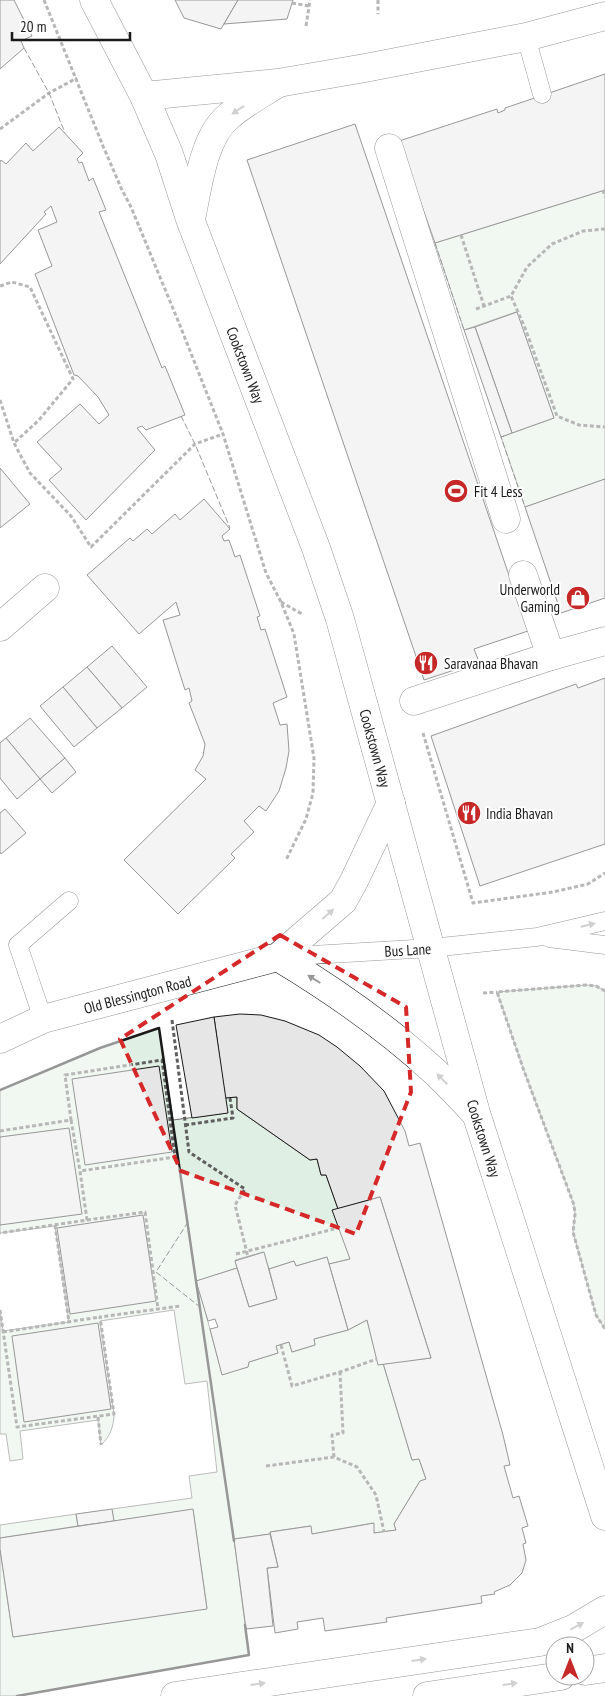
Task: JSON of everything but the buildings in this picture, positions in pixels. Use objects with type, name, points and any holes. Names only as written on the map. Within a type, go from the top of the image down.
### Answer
[{"type":"street","name":"Cookstown Way","points":[[94,0],[144,96],[169,154],[190,219],[316,548],[340,618],[476,1113],[605,1516]]},
{"type":"street","points":[[144,96],[278,83],[366,68],[526,37],[605,16]]},
{"type":"street","points":[[190,219],[203,163],[217,129],[228,117],[278,83]]},
{"type":"street","points":[[389,148],[506,520]]},
{"type":"street","points":[[523,575],[551,656]]},
{"type":"street","points":[[0,627],[45,588]]},
{"type":"street","points":[[414,701],[551,656],[605,641]]},
{"type":"street","points":[[391,803],[343,901],[278,957],[337,994],[374,1021],[434,1071],[476,1113]]},
{"type":"street","name":"Old Blessington Road","points":[[0,1039],[43,1019],[278,957]]},
{"type":"street","points":[[176,1696],[540,1642],[573,1629],[605,1610]]},
{"type":"street","points":[[427,1696],[545,1678]]},
{"type":"lane","points":[[526,37],[542,94]]},
{"type":"lane","points":[[43,1019],[18,945],[69,901]]},
{"type":"lane","name":"Bus Lane","points":[[278,957],[431,948],[536,937],[605,921]]},
{"type":"lane","name":"Bus Lane","points":[[536,937],[605,945]]},
{"type":"path","points":[[44,0],[103,146],[131,207],[179,323],[222,434],[266,573],[282,602],[294,634],[314,758],[313,792],[306,819],[286,860]]},
{"type":"path","points":[[306,26],[310,0]]},
{"type":"path","points":[[378,0],[378,14]]},
{"type":"path","points":[[292,3],[309,6]]},
{"type":"path","points":[[0,129],[49,92],[77,78]]},
{"type":"path","points":[[602,190],[605,197]]},
{"type":"path","points":[[605,229],[583,231],[552,244],[527,266],[511,296],[525,328],[557,416],[580,425],[605,428]]},
{"type":"path","points":[[461,235],[484,306]]},
{"type":"path","points":[[0,286],[12,282],[30,287],[73,379],[38,420],[14,443]]},
{"type":"path","points":[[0,400],[14,443],[30,472],[71,516],[91,547],[195,444],[222,434]]},
{"type":"path","points":[[414,701],[473,903],[553,892],[588,884],[605,873]]},
{"type":"path","points":[[483,993],[586,985],[596,986],[605,991]]},
{"type":"path","points":[[497,992],[574,1205],[573,1232],[596,1315],[605,1329]]},
{"type":"path","points":[[172,1026],[189,1152],[245,1189],[235,1205],[248,1257]]},
{"type":"path","points":[[80,1171],[175,1157],[162,1060],[65,1075],[87,1220]]},
{"type":"path","points":[[185,1125],[233,1118],[230,1098]]},
{"type":"path","points":[[0,1131],[71,1120]]},
{"type":"path","points":[[0,1233],[145,1212],[158,1309]]},
{"type":"path","points":[[55,1225],[69,1322]]},
{"type":"path","points":[[236,1254],[334,1229]]},
{"type":"path","points":[[3,1332],[180,1306]]},
{"type":"path","points":[[0,1310],[18,1427],[114,1414],[100,1317]]},
{"type":"path","points":[[281,1345],[292,1386],[377,1359]]},
{"type":"path","points":[[334,1457],[332,1435],[343,1433],[340,1372]]},
{"type":"path","points":[[98,1417],[101,1445]]},
{"type":"path","points":[[266,1466],[334,1457],[357,1467],[376,1495],[384,1532]]},
{"type":"highlighted area","points":[[280,935],[406,1007],[411,1092],[356,1234],[181,1171],[120,1039]]},
{"type":"green space","points":[[605,190],[605,479],[525,507],[501,437],[554,418],[516,312],[464,330],[435,243]]},
{"type":"green space","points":[[586,985],[596,986],[605,991],[605,1329],[596,1315],[573,1232],[574,1205],[497,992]]},
{"type":"green space","points":[[159,1028],[173,1120],[227,1113],[225,1098],[237,1097],[237,1109],[310,1160],[317,1159],[321,1175],[326,1175],[338,1209],[350,1259],[329,1264],[327,1257],[296,1266],[294,1261],[269,1269],[263,1252],[235,1260],[237,1268],[197,1281],[222,1374],[248,1367],[249,1362],[278,1353],[276,1346],[289,1342],[292,1352],[315,1345],[314,1339],[348,1330],[367,1320],[377,1359],[383,1363],[412,1460],[419,1459],[426,1479],[420,1481],[394,1524],[396,1530],[374,1533],[373,1523],[312,1534],[310,1526],[234,1539],[249,1655],[17,1696],[0,1696],[0,1549],[13,1637],[207,1608],[193,1510],[114,1521],[112,1509],[192,1498],[189,1476],[217,1472],[207,1381],[185,1384],[174,1310],[100,1321],[114,1414],[111,1431],[101,1445],[98,1420],[20,1431],[23,1459],[10,1461],[6,1434],[0,1434],[0,1310],[3,1331],[69,1322],[55,1226],[0,1233],[0,1090],[100,1048]]},
{"type":"green space","points":[[76,1514],[78,1526],[0,1538],[0,1525]]},
{"type":"fence","points":[[24,48],[49,93],[65,133]]},
{"type":"fence","points":[[435,243],[464,330]]},
{"type":"fence","points":[[181,416],[195,444],[230,528]]},
{"type":"fence","points":[[504,436],[501,437],[525,507]]},
{"type":"fence","points":[[188,1222],[156,1272],[200,1307]]},
{"type":"wall","points":[[0,1090],[100,1048],[159,1028],[234,1541]]},
{"type":"wall","points":[[17,1696],[249,1655],[245,1625]]},
{"type":"place","name":"Fit 4 Less","points":[[456,491]]},
{"type":"place","name":"Underworld Gaming","points":[[578,598]]},
{"type":"place","name":"Saravanaa Bhavan","points":[[426,663]]},
{"type":"place","name":"India Bhavan","points":[[469,813]]}]
